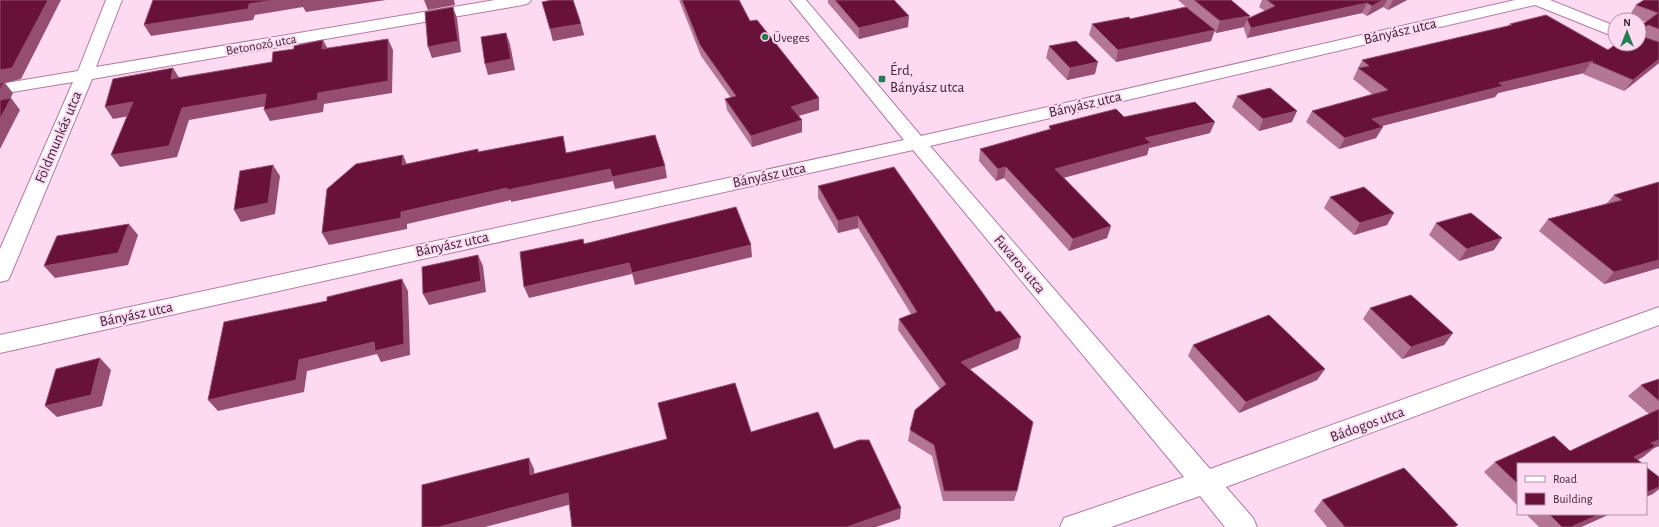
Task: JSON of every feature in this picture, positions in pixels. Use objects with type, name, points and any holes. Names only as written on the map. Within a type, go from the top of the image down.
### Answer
[{"type":"street","name":"Földmunkás utca","points":[[0,274],[85,74],[114,0]]},
{"type":"street","name":"Betonozó utca","points":[[0,89],[523,0]]},
{"type":"street","name":"Fuvaros utca","points":[[798,0],[917,143],[1243,527]]},
{"type":"street","name":"Bányász utca","points":[[0,344],[917,143],[1536,0]]},
{"type":"street","points":[[1536,0],[1607,29]]},
{"type":"street","name":"Bádogos utca","points":[[1074,527],[1253,466],[1659,316]]},
{"type":"building","points":[[0,0],[48,0],[12,68],[0,70]]},
{"type":"building","points":[[153,0],[275,0],[249,4],[248,9],[144,25]]},
{"type":"building","points":[[552,0],[573,0],[581,24],[550,29],[542,2]]},
{"type":"building","points":[[682,0],[739,0],[750,21],[757,20],[819,98],[791,107],[802,120],[751,136],[725,99],[736,96],[700,45]]},
{"type":"building","points":[[835,0],[894,0],[909,16],[859,28]]},
{"type":"building","points":[[1194,0],[1231,0],[1250,16],[1220,21]]},
{"type":"building","points":[[1267,0],[1383,0],[1372,6],[1367,3],[1251,28],[1247,19],[1275,6]]},
{"type":"building","points":[[1644,0],[1659,0],[1659,29],[1647,26],[1647,21],[1658,13],[1636,5]]},
{"type":"building","points":[[453,7],[458,41],[428,47],[425,12]]},
{"type":"building","points":[[1186,7],[1215,30],[1118,50],[1092,24],[1129,17],[1130,19]]},
{"type":"building","points":[[1546,15],[1607,49],[1607,52],[1647,52],[1647,38],[1659,42],[1659,59],[1633,80],[1591,62],[1593,61],[1499,83],[1503,86],[1372,119],[1383,127],[1345,138],[1312,111],[1388,90],[1358,68],[1369,66],[1362,60],[1512,25],[1510,24]]},
{"type":"building","points":[[506,33],[511,59],[485,64],[481,37]]},
{"type":"building","points":[[388,39],[388,81],[318,93],[317,100],[264,110],[266,94],[182,108],[169,146],[111,155],[133,102],[105,107],[113,79],[173,68],[171,79],[272,62],[273,52],[294,49],[294,46],[323,40],[322,49]]},
{"type":"building","points":[[1076,41],[1098,62],[1070,68],[1049,46]]},
{"type":"building","points":[[4,82],[0,90],[0,83]]},
{"type":"building","points":[[1270,88],[1297,111],[1263,119],[1237,96]]},
{"type":"building","points":[[11,98],[0,119],[0,100]]},
{"type":"building","points":[[1195,102],[1215,122],[1145,138],[1151,143],[1055,169],[1111,226],[1073,239],[1006,167],[998,169],[980,149],[1051,129],[1049,126],[1116,109],[1124,117]]},
{"type":"building","points":[[655,135],[665,166],[612,177],[610,169],[507,190],[507,188],[401,212],[401,218],[322,233],[327,189],[356,164],[403,155],[402,165],[478,149],[478,152],[563,136],[566,153]]},
{"type":"building","points":[[273,165],[268,203],[234,210],[240,171]]},
{"type":"building","points":[[894,167],[996,312],[1000,311],[1021,337],[961,362],[1033,422],[1017,491],[944,491],[934,445],[910,430],[915,410],[946,384],[899,319],[917,312],[858,216],[838,221],[818,186]]},
{"type":"building","points":[[1659,182],[1659,260],[1614,272],[1548,219],[1622,200],[1614,195]]},
{"type":"building","points":[[1364,187],[1394,213],[1360,223],[1330,197]]},
{"type":"building","points":[[736,207],[751,245],[632,273],[629,263],[524,287],[520,252],[583,239],[584,244]]},
{"type":"building","points":[[1471,213],[1502,238],[1467,249],[1436,223]]},
{"type":"building","points":[[129,224],[118,253],[44,266],[57,236]]},
{"type":"building","points":[[478,255],[481,281],[423,294],[422,267]]},
{"type":"building","points":[[402,279],[404,344],[375,351],[374,342],[299,360],[296,380],[208,400],[224,322],[327,301],[327,297]]},
{"type":"building","points":[[1411,295],[1453,333],[1411,347],[1370,308]]},
{"type":"building","points":[[1269,315],[1325,369],[1246,402],[1193,345]]},
{"type":"building","points":[[100,358],[91,395],[45,406],[56,369]]},
{"type":"building","points":[[1659,379],[1659,401],[1641,385]]},
{"type":"building","points":[[735,383],[751,432],[818,412],[834,449],[859,440],[869,440],[901,508],[847,527],[572,527],[568,493],[439,527],[422,527],[422,485],[529,458],[530,475],[667,439],[658,403]]},
{"type":"building","points":[[1659,409],[1659,440],[1651,443],[1656,446],[1634,457],[1642,463],[1517,463],[1517,483],[1495,462],[1554,436],[1570,451]]},
{"type":"building","points":[[1404,468],[1458,525],[1454,527],[1345,527],[1322,500]]},
{"type":"building","points":[[1647,468],[1659,477],[1659,487],[1647,493]]},
{"type":"building","points":[[1550,515],[1598,515],[1571,527],[1562,527]]},
{"type":"place","name":"Üveges","points":[[765,37]]},
{"type":"place","name":"Érd, Bányász utca","points":[[882,79]]}]
